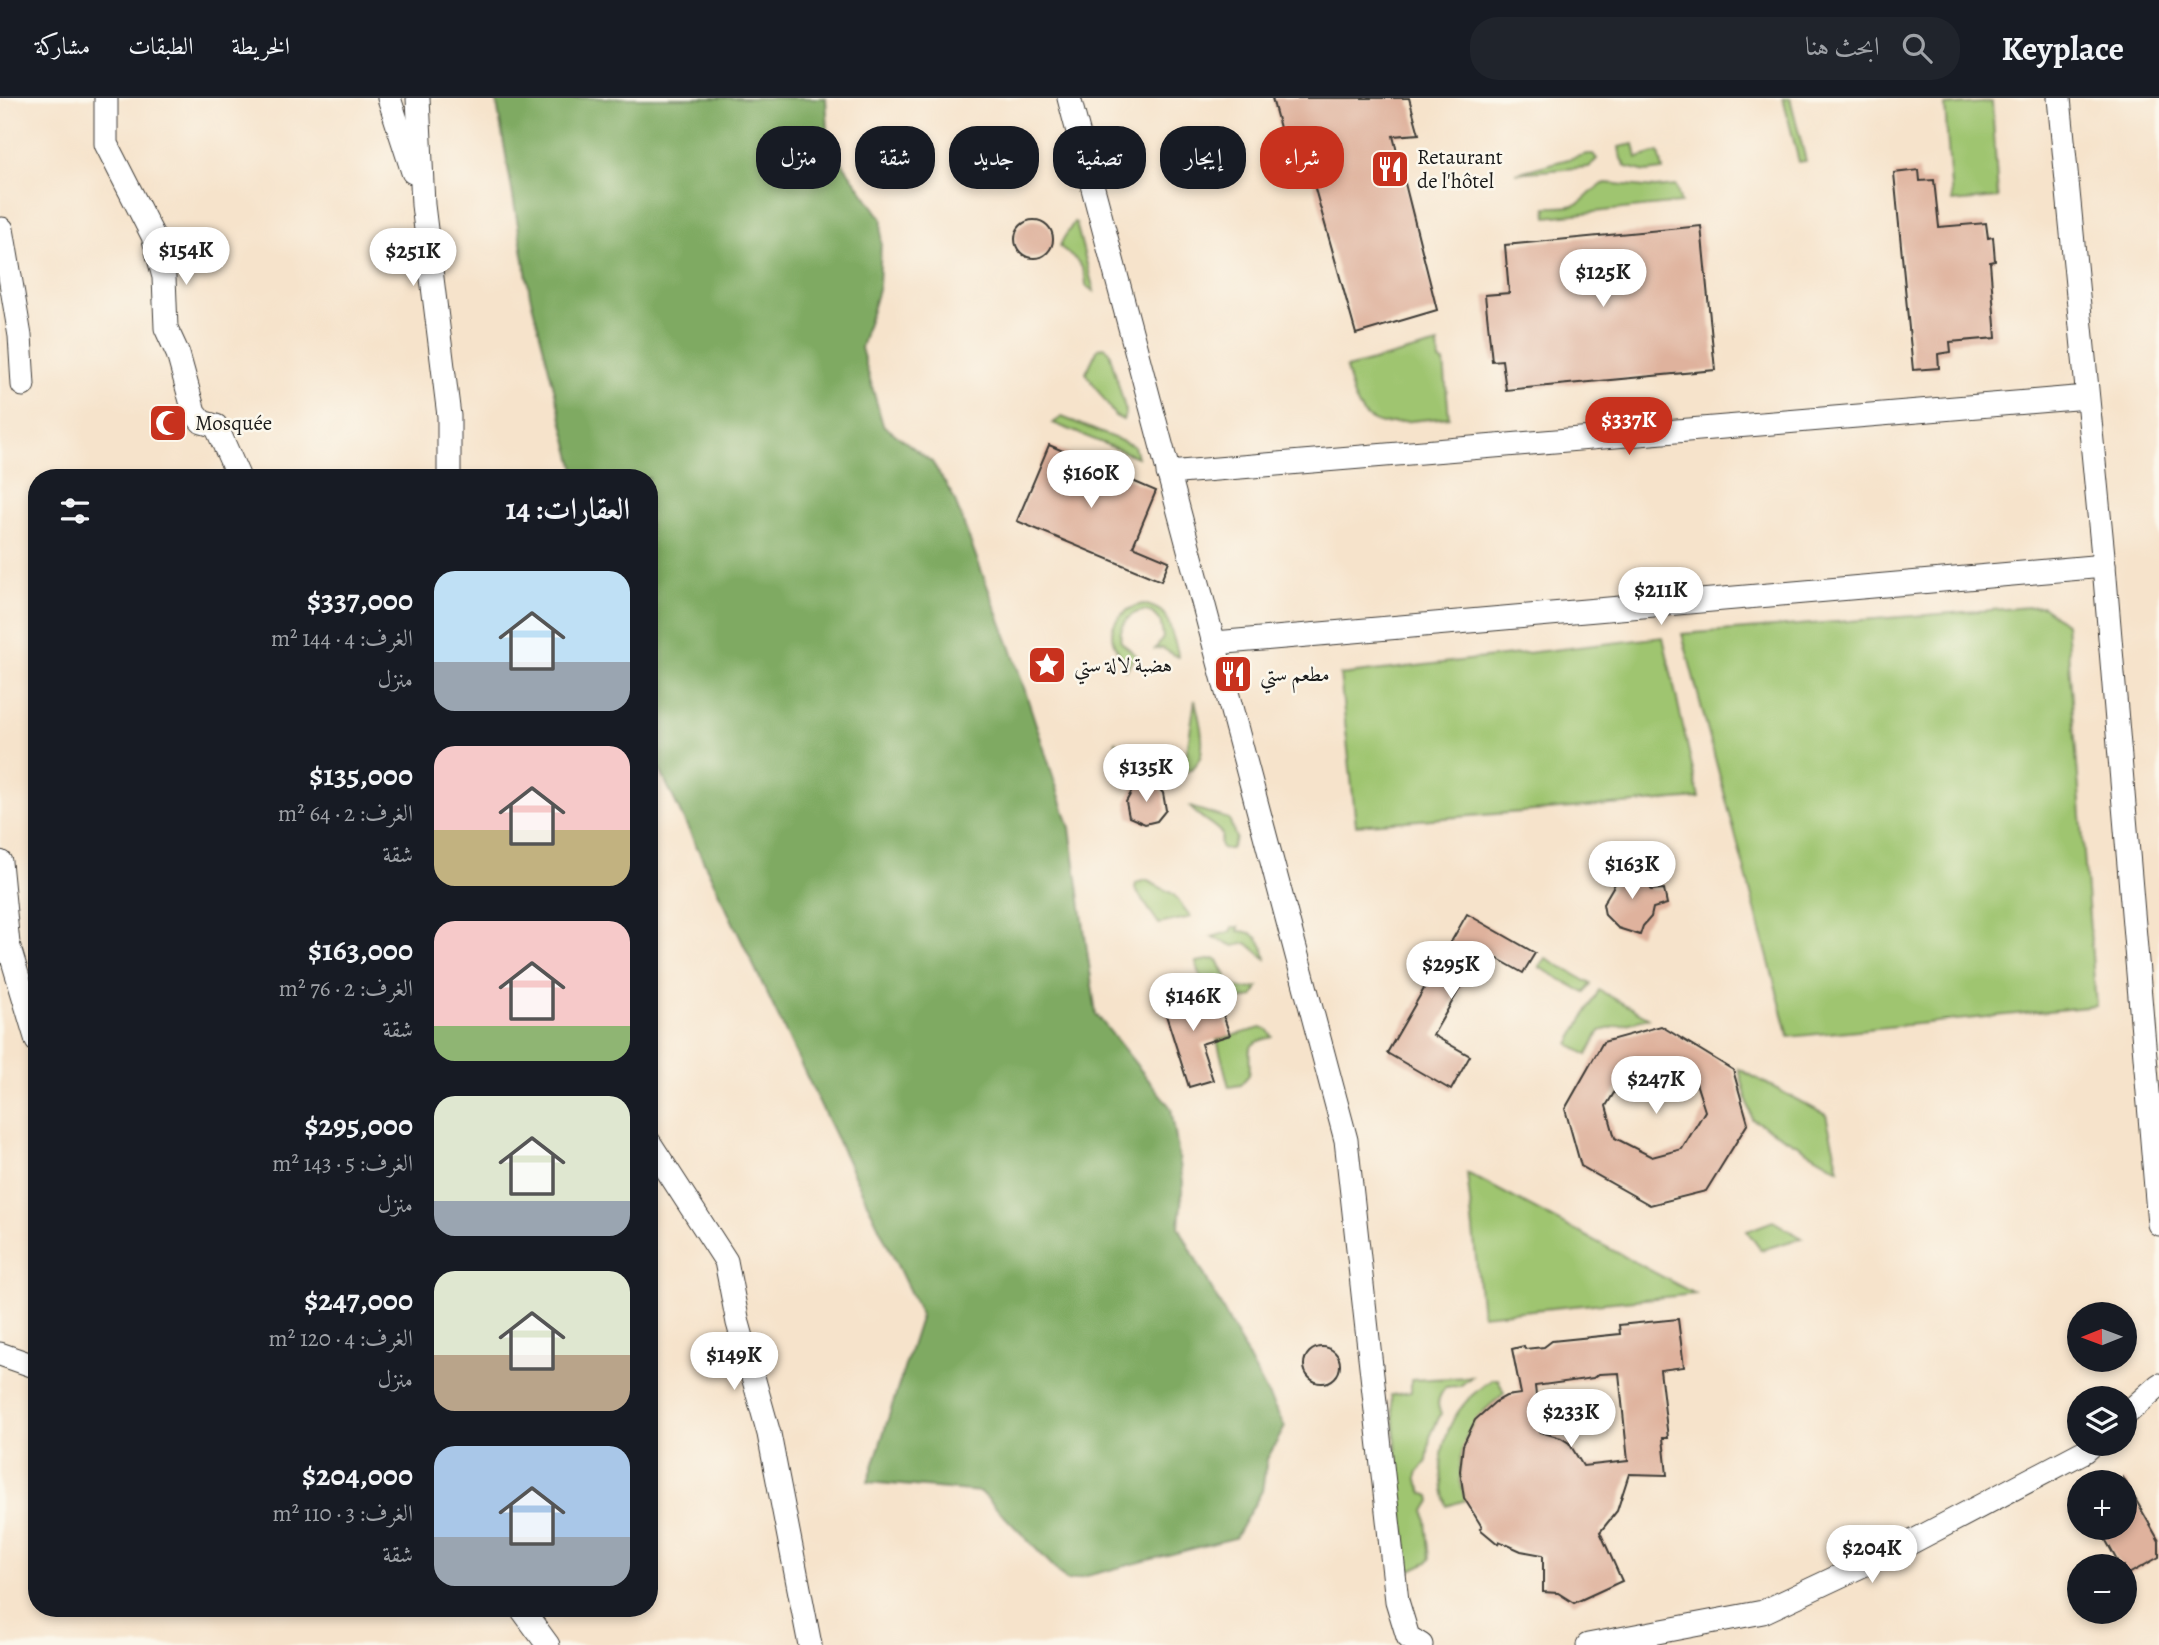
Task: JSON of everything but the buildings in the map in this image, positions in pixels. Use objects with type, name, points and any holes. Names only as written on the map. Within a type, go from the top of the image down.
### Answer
[{"type":"street","points":[[106,98],[106,144],[153,236],[164,277],[166,328],[178,354],[194,412],[202,422],[216,426],[235,469]]},
{"type":"street","points":[[389,98],[424,205]]},
{"type":"street","points":[[418,98],[424,205],[449,416],[449,469]]},
{"type":"street","points":[[1069,98],[1346,1140],[1398,1601],[1408,1637],[1421,1645]]},
{"type":"street","points":[[2059,98],[2104,566],[2159,1224]]},
{"type":"street","points":[[2,229],[20,336],[23,385]]},
{"type":"street","points":[[1168,473],[2087,397]]},
{"type":"street","points":[[1214,643],[2104,566]]},
{"type":"street","points":[[0,862],[8,944],[28,1011]]},
{"type":"street","points":[[658,1156],[726,1261],[738,1324],[769,1434],[810,1645]]},
{"type":"street","points":[[0,1354],[28,1364]]},
{"type":"street","points":[[2137,1404],[2159,1383],[2159,1367]]},
{"type":"street","points":[[1588,1645],[1763,1612],[1908,1544],[2075,1456]]},
{"type":"street","points":[[528,1617],[548,1645]]},
{"type":"green space","points":[[496,98],[826,98],[828,126],[756,126],[756,189],[841,189],[841,161],[855,181],[855,189],[861,189],[882,219],[879,286],[861,348],[883,425],[932,462],[953,496],[1012,651],[1070,828],[1096,1014],[1171,1108],[1183,1182],[1179,1227],[1285,1427],[1267,1459],[1262,1491],[1235,1538],[1067,1581],[981,1492],[868,1482],[921,1315],[658,766],[658,469],[575,469],[530,295]]},
{"type":"green space","points":[[1783,98],[1790,98],[1806,161],[1799,162]]},
{"type":"green space","points":[[1992,102],[1998,198],[1952,202],[1945,106]]},
{"type":"green space","points":[[1634,144],[1637,158],[1659,152],[1663,170],[1646,172],[1626,167],[1619,147]]},
{"type":"green space","points":[[1593,154],[1597,159],[1589,167],[1516,173]]},
{"type":"green space","points":[[1606,183],[1655,188],[1676,186],[1681,203],[1547,217],[1546,207],[1577,204]]},
{"type":"green space","points":[[1074,222],[1094,291],[1086,286],[1079,263],[1060,247]]},
{"type":"green space","points":[[1438,344],[1439,361],[1444,362],[1449,417],[1382,424],[1373,421],[1360,410],[1346,368]]},
{"type":"green space","points":[[1105,347],[1109,351],[1126,412],[1123,420],[1115,416],[1086,373],[1098,348]]},
{"type":"green space","points":[[1062,417],[1134,446],[1137,457],[1053,423]]},
{"type":"green space","points":[[1143,604],[1158,609],[1166,616],[1178,657],[1162,648],[1155,649],[1163,638],[1160,621],[1148,611],[1141,611],[1123,625],[1121,642],[1136,655],[1126,670],[1114,644],[1113,629],[1124,613]]},
{"type":"green space","points":[[2042,606],[2066,624],[2096,1006],[1789,1037],[1682,634]]},
{"type":"green space","points":[[1663,637],[1699,798],[1356,825],[1340,675]]},
{"type":"green space","points":[[1195,700],[1202,737],[1199,759],[1193,768],[1184,773],[1169,774],[1186,758]]},
{"type":"green space","points":[[1116,742],[1144,761],[1127,762],[1117,768]]},
{"type":"green space","points":[[1190,807],[1229,819],[1236,838],[1231,849],[1222,849],[1222,834]]},
{"type":"green space","points":[[1146,880],[1173,894],[1191,917],[1159,924],[1135,889],[1136,883]]},
{"type":"green space","points":[[1232,927],[1239,927],[1238,931],[1254,935],[1263,947],[1266,959],[1247,943],[1234,946],[1212,937],[1232,931]]},
{"type":"green space","points":[[1546,958],[1591,984],[1585,993],[1539,967]]},
{"type":"green space","points":[[1218,960],[1228,980],[1236,987],[1258,987],[1253,997],[1211,1007],[1196,962]]},
{"type":"green space","points":[[1599,990],[1649,1018],[1600,1031],[1587,1055],[1569,1044]]},
{"type":"green space","points":[[1261,1028],[1268,1030],[1273,1037],[1252,1046],[1249,1075],[1240,1085],[1229,1087],[1217,1040]]},
{"type":"green space","points":[[1739,1069],[1826,1115],[1839,1169],[1752,1119]]},
{"type":"green space","points":[[1467,1173],[1695,1294],[1482,1315]]},
{"type":"green space","points":[[1773,1221],[1802,1238],[1761,1250],[1747,1231]]},
{"type":"green space","points":[[1471,1377],[1460,1386],[1446,1387],[1441,1393],[1438,1406],[1441,1413],[1430,1437],[1427,1461],[1417,1474],[1423,1493],[1430,1496],[1431,1501],[1425,1511],[1430,1559],[1409,1571],[1391,1395],[1411,1392],[1411,1380]]},
{"type":"green space","points":[[1493,1379],[1498,1379],[1504,1393],[1476,1420],[1463,1448],[1460,1470],[1466,1500],[1447,1506],[1441,1468],[1447,1434],[1464,1404]]},
{"type":"place","name":"Retaurant de l'hôtel","points":[[1390,169]]},
{"type":"place","name":"Mosquée","points":[[168,423]]},
{"type":"place","name":"هضبة لالة ستي","points":[[1047,665]]},
{"type":"place","name":"مطعم ستي","points":[[1233,674]]}]
